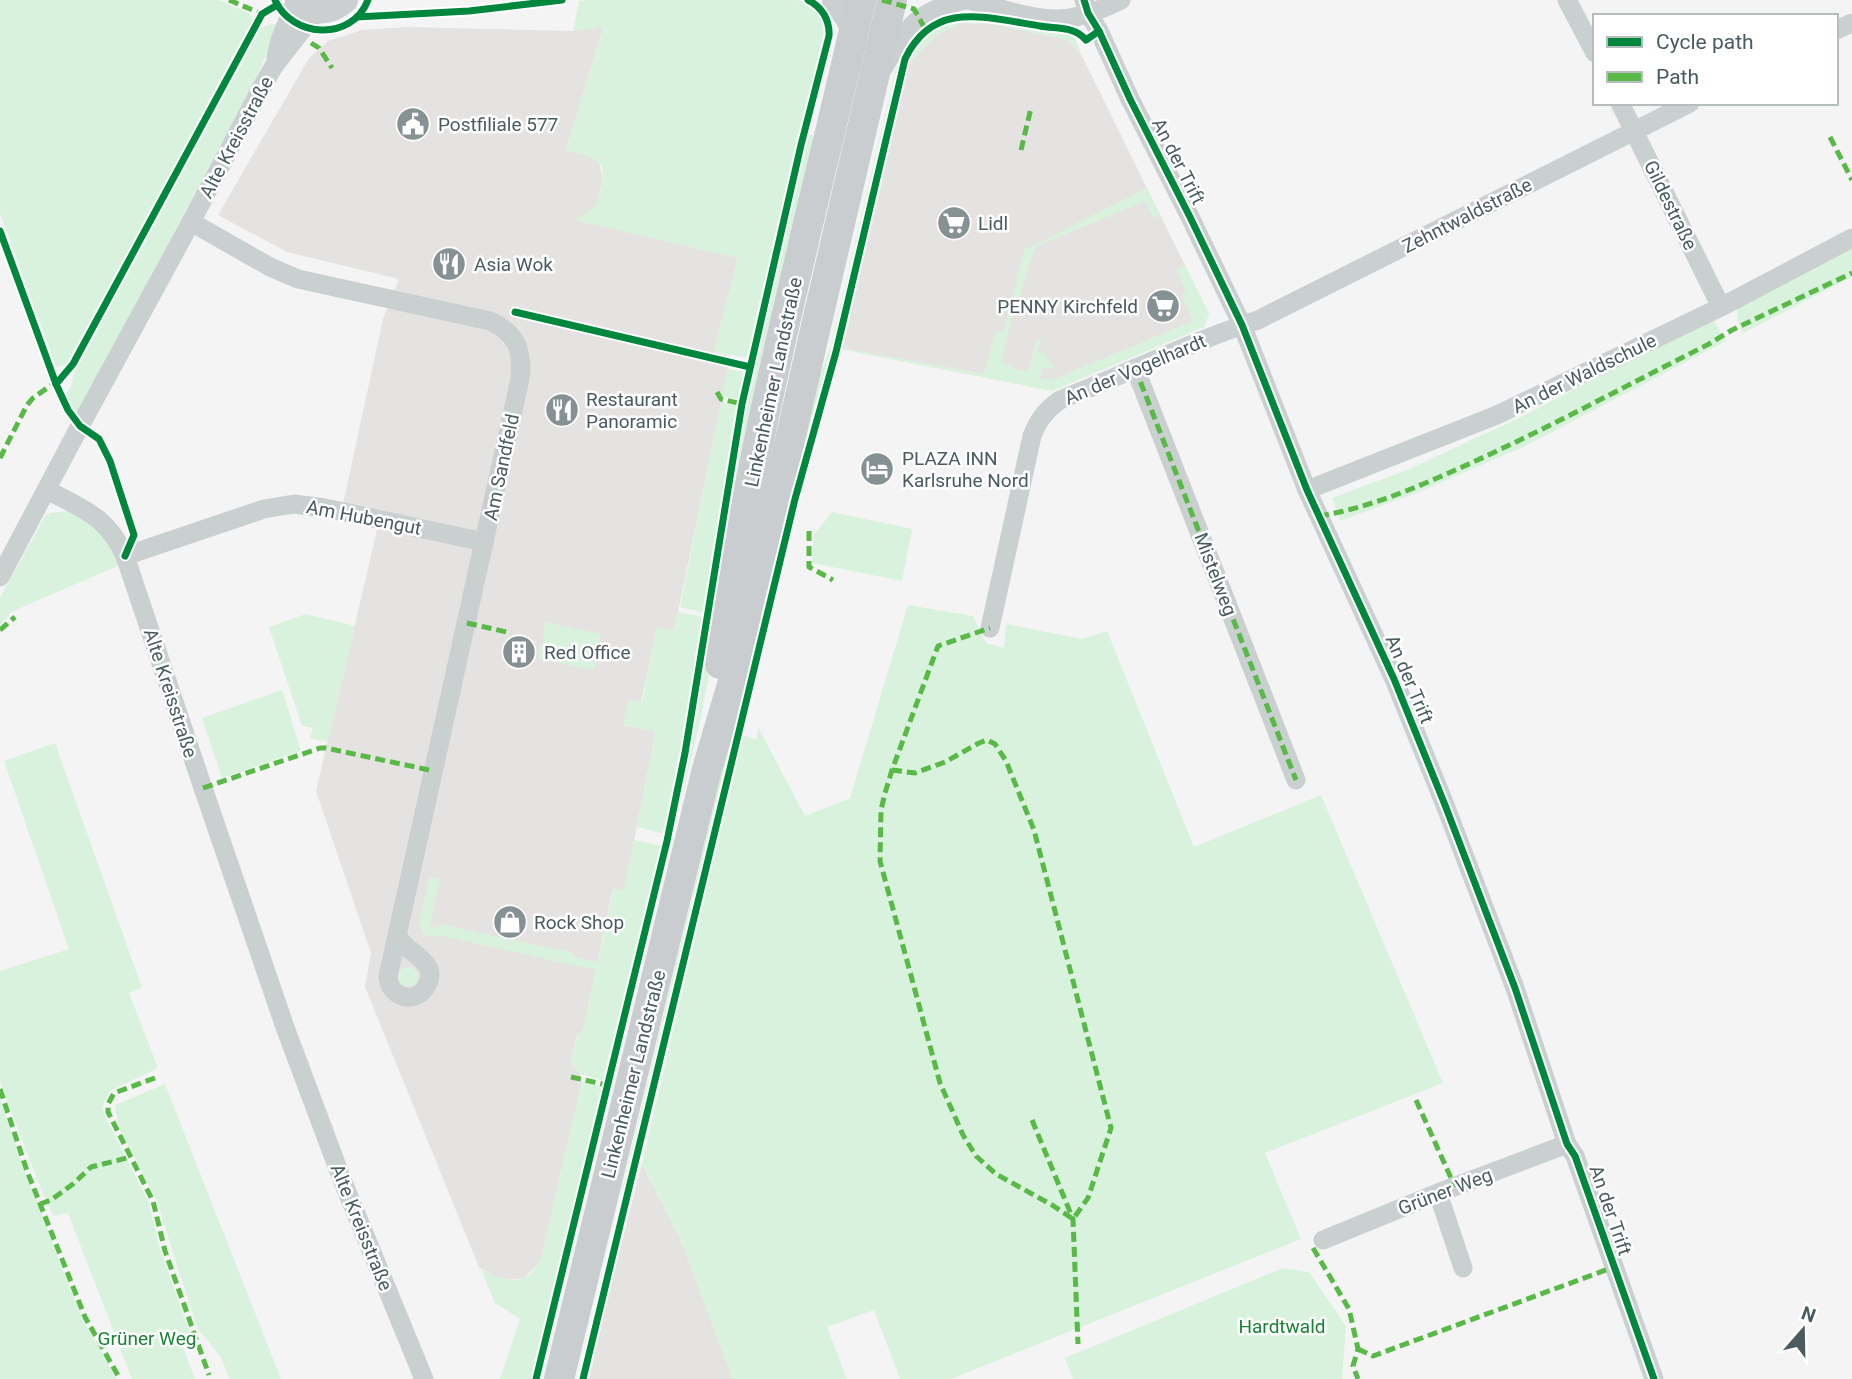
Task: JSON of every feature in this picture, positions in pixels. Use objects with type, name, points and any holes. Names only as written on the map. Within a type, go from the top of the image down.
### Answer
[{"type":"main road","name":"Linkenheimer Landstraße","points":[[707,769],[723,647],[749,495],[804,239],[861,0]]},
{"type":"main road","name":"Linkenheimer Landstraße","points":[[559,1379],[707,769],[742,651],[892,0]]},
{"type":"street","points":[[303,4],[332,9],[345,0]]},
{"type":"street","points":[[835,0],[854,30]]},
{"type":"street","points":[[967,0],[1056,19],[1069,18],[1086,6],[1121,0]]},
{"type":"street","name":"Linkenheimer Landstraße","points":[[870,93],[909,26],[933,9],[967,0]]},
{"type":"street","points":[[1068,0],[1086,6]]},
{"type":"street","points":[[1567,0],[1593,49]]},
{"type":"street","name":"Alte Kreisstraße","points":[[303,4],[298,37],[274,66],[246,116],[47,490],[100,520],[114,535],[125,556],[286,1030],[343,1182],[424,1379]]},
{"type":"street","name":"An der Trift","points":[[1086,6],[1242,325],[1307,490],[1394,679],[1446,805],[1515,988],[1567,1144],[1575,1156],[1654,1379]]},
{"type":"street","name":"Gildestraße","points":[[1621,105],[1721,307]]},
{"type":"street","name":"Zehntwaldstraße","points":[[1242,325],[1270,314],[1686,105]]},
{"type":"street","name":"Am Sandfeld","points":[[191,222],[270,267],[298,279],[490,321],[510,333],[519,349],[521,367],[398,936]]},
{"type":"street","name":"An der Waldschule","points":[[1307,490],[1497,415],[1721,307],[1852,238]]},
{"type":"street","name":"An der Vogelhardt","points":[[990,628],[1032,436],[1035,425],[1049,408],[1060,400],[1242,325]]},
{"type":"street","name":"Mistelweg","points":[[1135,368],[1296,780]]},
{"type":"street","points":[[0,577],[47,490]]},
{"type":"street","name":"Am Hubengut","points":[[125,556],[264,509],[294,504],[325,508],[484,542]]},
{"type":"street","name":"Grüner Weg","points":[[1323,1240],[1567,1144]]},
{"type":"street","points":[[1438,1193],[1463,1268]]},
{"type":"shaded area","points":[[961,23],[993,24],[1068,40],[1081,54],[1209,314],[1054,387],[841,348],[908,64],[936,35]]},
{"type":"shaded area","points":[[604,26],[566,150],[592,156],[599,162],[603,180],[597,206],[576,220],[738,258],[714,352],[731,356],[674,631],[657,628],[641,702],[628,700],[624,725],[656,731],[624,891],[613,889],[583,1031],[577,1035],[571,1062],[580,1074],[582,1082],[541,1259],[524,1278],[505,1280],[479,1267],[365,987],[371,953],[316,791],[381,513],[343,504],[383,319],[399,279],[287,252],[218,215],[309,58],[328,41],[362,30],[407,27],[573,31]]},
{"type":"shaded area","points":[[642,1164],[682,1243],[733,1379],[586,1379]]},
{"type":"green space","points":[[0,0],[219,0],[249,13],[253,20],[78,351],[69,362],[56,367],[0,213]]},
{"type":"green space","points":[[796,0],[808,4],[824,21],[826,34],[748,358],[714,352],[738,258],[575,220],[597,206],[603,173],[597,161],[566,150],[604,27],[573,31],[579,1]]},
{"type":"green space","points":[[962,16],[1068,33],[1075,39],[1081,54],[1068,40],[993,24],[962,23],[936,35],[908,64],[841,348],[984,374],[996,330],[1004,331],[1024,250],[1147,188],[1160,215],[1153,218],[1145,201],[1035,247],[1018,305],[1015,305],[1001,363],[1028,372],[1036,341],[1039,339],[1042,345],[1036,348],[1040,354],[1044,352],[1054,368],[1042,368],[1040,378],[1052,380],[1193,321],[1182,295],[1186,292],[1176,269],[1185,265],[1209,314],[1204,327],[1052,391],[839,349],[909,57],[918,40],[929,29],[943,21]]},
{"type":"green space","points":[[276,24],[280,26],[255,80],[79,412],[74,411],[66,395],[73,376],[259,29]]},
{"type":"green space","points":[[910,41],[901,61],[836,342],[797,478],[622,1203],[621,1194],[810,402],[831,346],[898,60]]},
{"type":"green space","points":[[812,134],[814,142],[700,721],[675,827],[670,834],[700,690],[744,414],[805,145]]},
{"type":"green space","points":[[1852,248],[1852,277],[1743,333],[1738,322],[1737,305]]},
{"type":"green space","points":[[1708,320],[1714,321],[1726,341],[1523,447],[1419,492],[1340,521],[1332,498],[1407,470],[1525,415]]},
{"type":"green space","points":[[728,369],[745,372],[739,400],[722,396]]},
{"type":"green space","points":[[721,402],[739,406],[705,613],[680,607]]},
{"type":"green space","points":[[71,511],[92,522],[107,539],[120,565],[11,612],[0,626],[0,598],[45,516]]},
{"type":"green space","points":[[832,512],[912,529],[902,581],[812,563],[814,535]]},
{"type":"green space","points":[[908,605],[973,616],[986,643],[1004,648],[1006,624],[1082,639],[1107,631],[1194,847],[1321,795],[1443,1083],[1265,1153],[1301,1239],[951,1379],[900,1379],[874,1310],[827,1327],[847,1379],[733,1379],[682,1243],[642,1164],[742,735],[757,740],[758,727],[805,816],[850,798]]},
{"type":"green space","points":[[678,612],[704,617],[684,752],[665,834],[637,827],[656,732],[623,724],[628,700],[642,702],[657,627],[674,631]]},
{"type":"green space","points":[[306,614],[355,626],[328,742],[310,738],[313,728],[302,726],[269,627]]},
{"type":"green space","points":[[545,622],[601,634],[594,670],[537,658],[544,640]]},
{"type":"green space","points":[[282,690],[301,751],[222,778],[202,718]]},
{"type":"green space","points":[[55,743],[142,988],[129,993],[158,1068],[110,1091],[102,1107],[149,1203],[159,1246],[192,1338],[181,1343],[195,1379],[132,1379],[68,1213],[53,1216],[0,1082],[0,971],[69,949],[4,761]]},
{"type":"green space","points":[[634,840],[663,846],[605,1081],[580,1074],[571,1062],[578,1034],[583,1031],[596,970],[438,935],[424,935],[419,923],[430,877],[440,879],[430,926],[438,928],[439,924],[574,953],[574,957],[598,962],[614,888],[624,890]]},
{"type":"green space","points":[[667,849],[668,857],[542,1379],[538,1379]]},
{"type":"green space","points":[[404,967],[412,967],[418,977],[412,987],[404,987],[398,981],[398,973]]},
{"type":"green space","points":[[582,1082],[604,1087],[533,1379],[500,1379],[520,1319],[495,1303],[481,1269],[498,1277],[515,1280],[529,1275],[541,1259]]},
{"type":"green space","points":[[165,1084],[281,1379],[230,1379],[220,1356],[198,1329],[158,1203],[119,1128],[115,1105]]},
{"type":"green space","points":[[0,1098],[28,1181],[82,1318],[117,1379],[0,1379]]},
{"type":"green space","name":"Hardtwald","points":[[1283,1268],[1309,1272],[1346,1326],[1342,1379],[1073,1379],[1065,1358]]},
{"type":"marked path","points":[[229,0],[262,14]]},
{"type":"marked path","points":[[882,0],[914,9],[924,27]]},
{"type":"marked path","points":[[311,43],[319,48],[332,68]]},
{"type":"marked path","points":[[1021,150],[1031,108]]},
{"type":"marked path","points":[[1830,137],[1852,180]]},
{"type":"marked path","points":[[1319,516],[1374,503],[1460,468],[1586,407],[1732,330],[1852,273]]},
{"type":"marked path","points":[[1135,368],[1296,780]]},
{"type":"marked path","points":[[0,458],[27,405],[60,379]]},
{"type":"marked path","points":[[717,392],[721,399],[742,404]]},
{"type":"marked path","points":[[809,531],[809,567],[833,580]]},
{"type":"marked path","points":[[0,630],[15,617]]},
{"type":"marked path","points":[[467,623],[511,633]]},
{"type":"marked path","points":[[892,770],[915,773],[945,762],[987,740],[995,744],[1006,761],[1034,830],[1111,1128],[1088,1198],[1073,1219],[996,1174],[976,1156],[963,1135],[940,1083],[880,861],[881,810],[885,793],[892,770],[938,646],[990,628]]},
{"type":"marked path","points":[[203,788],[320,748],[434,771]]},
{"type":"marked path","points":[[571,1077],[607,1085]]},
{"type":"marked path","points":[[155,1078],[114,1093],[108,1104],[108,1112],[153,1201],[165,1251],[209,1375]]},
{"type":"marked path","points":[[0,1089],[27,1171],[85,1317],[120,1379]]},
{"type":"marked path","points":[[1416,1100],[1455,1187]]},
{"type":"marked path","points":[[1032,1120],[1073,1219],[1078,1344]]},
{"type":"marked path","points":[[40,1204],[51,1200],[91,1167],[131,1157]]},
{"type":"marked path","points":[[1313,1248],[1349,1309],[1358,1349],[1353,1366],[1358,1379]]},
{"type":"marked path","points":[[1358,1349],[1373,1356],[1614,1267]]},
{"type":"cycle path","points":[[275,0],[283,13],[294,22],[322,30],[349,23],[360,14],[368,0]]},
{"type":"cycle path","points":[[357,17],[469,11],[562,0]]},
{"type":"cycle path","points":[[536,1379],[667,841],[685,753],[742,404],[801,145],[829,36],[824,15],[808,0]]},
{"type":"cycle path","points":[[1084,0],[1242,325],[1307,490],[1394,679],[1515,988],[1567,1144],[1575,1156],[1654,1379]]},
{"type":"cycle path","points":[[56,384],[73,364],[262,14],[277,5]]},
{"type":"cycle path","points":[[583,1379],[795,499],[836,352],[905,59],[917,40],[930,28],[945,20],[962,17],[999,19],[1065,29],[1076,32],[1086,40],[1099,31]]},
{"type":"cycle path","points":[[0,231],[68,410],[80,426],[99,439],[110,461],[134,535],[125,556]]},
{"type":"cycle path","points":[[515,312],[750,367]]},
{"type":"place","name":"Postfiliale 577","points":[[413,124]]},
{"type":"place","name":"Lidl","points":[[954,223]]},
{"type":"place","name":"Asia Wok","points":[[449,264]]},
{"type":"place","name":"PENNY Kirchfeld","points":[[1163,306]]},
{"type":"place","name":"Restaurant Panoramic","points":[[562,410]]},
{"type":"place","name":"PLAZA INN Karlsruhe Nord","points":[[877,469]]},
{"type":"place","name":"Red Office","points":[[519,652]]},
{"type":"place","name":"Rock Shop","points":[[510,922]]}]
